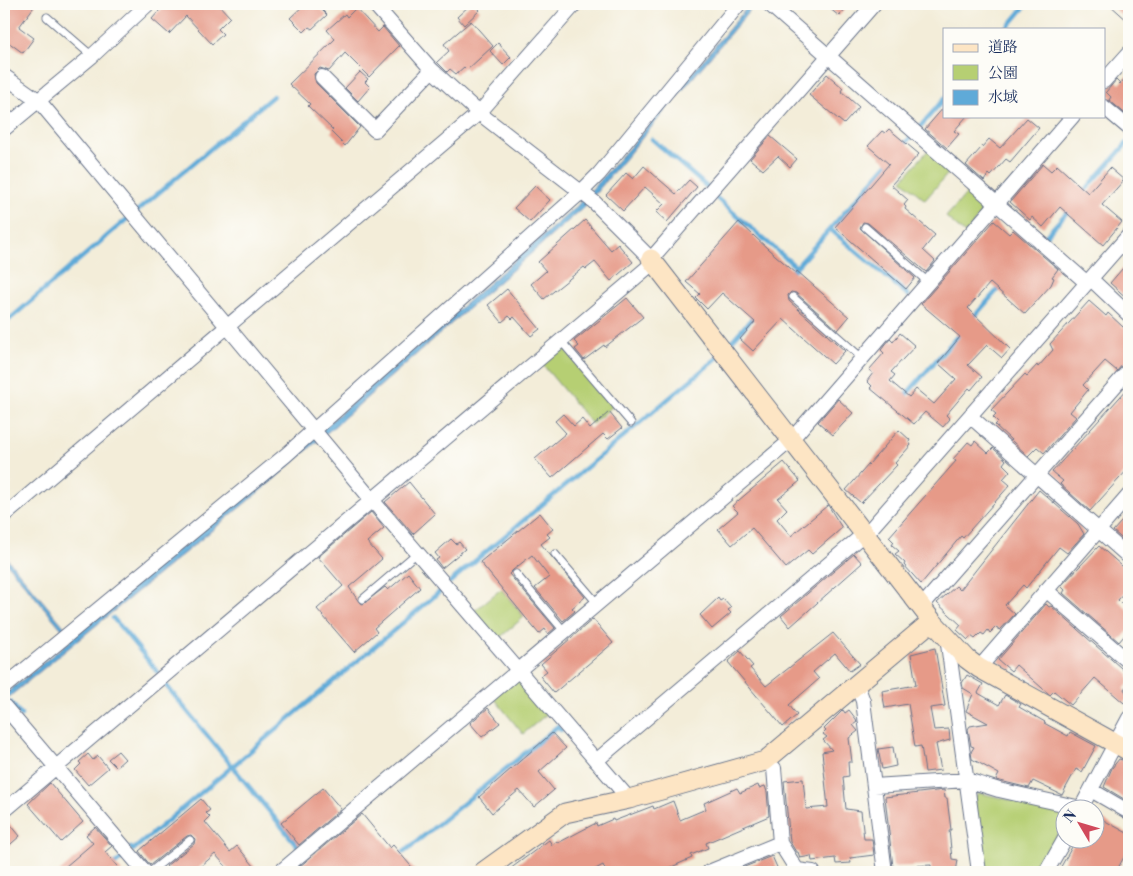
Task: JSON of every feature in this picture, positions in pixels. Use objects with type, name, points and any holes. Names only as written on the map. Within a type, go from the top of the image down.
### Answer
[{"type":"street","points":[[4,129],[92,56],[148,4]]},
{"type":"street","points":[[374,4],[432,70],[479,113],[585,195],[652,261],[926,614],[967,659],[979,668],[1123,747]]},
{"type":"street","points":[[4,516],[479,113],[576,4]]},
{"type":"street","points":[[4,688],[286,455],[317,433],[585,195],[599,174],[739,4]]},
{"type":"street","points":[[769,4],[830,55],[997,203],[1129,315]]},
{"type":"street","points":[[4,810],[652,261],[874,4]]},
{"type":"street","points":[[1106,79],[1129,53]]},
{"type":"street","points":[[322,77],[375,130],[432,70]]},
{"type":"street","points":[[4,76],[38,100],[372,500],[629,798]]},
{"type":"street","points":[[1106,109],[1129,128]]},
{"type":"street","points":[[280,872],[791,440],[1071,118]]},
{"type":"street","points":[[596,761],[865,534],[1129,235]]},
{"type":"street","points":[[483,872],[565,813],[629,798],[765,761],[856,685],[926,614],[1037,476],[1129,370]]},
{"type":"street","points":[[970,416],[1129,558]]},
{"type":"street","points":[[979,668],[1129,495]]},
{"type":"street","points":[[1046,590],[1129,662]]},
{"type":"street","points":[[947,638],[979,872]]},
{"type":"street","points":[[856,685],[863,701],[885,872]]},
{"type":"street","points":[[4,706],[145,872]]},
{"type":"street","points":[[1087,798],[1123,747],[1129,718]]},
{"type":"street","points":[[765,761],[774,768],[780,843],[798,870],[813,872]]},
{"type":"street","points":[[874,786],[967,780],[999,790],[1056,803]]},
{"type":"street","points":[[1091,790],[1129,812]]},
{"type":"street","points":[[709,872],[780,843]]},
{"type":"street","points":[[1046,872],[1060,848]]},
{"type":"lane","points":[[47,17],[92,56]]},
{"type":"lane","points":[[865,227],[928,282]]},
{"type":"lane","points":[[793,297],[862,358]]},
{"type":"lane","points":[[561,340],[631,423]]},
{"type":"lane","points":[[363,599],[417,553]]},
{"type":"lane","points":[[555,554],[597,603]]},
{"type":"lane","points":[[516,574],[564,631]]},
{"type":"lane","points":[[150,872],[190,840]]},
{"type":"green space","points":[[929,149],[952,169],[925,200],[902,180]]},
{"type":"green space","points":[[973,186],[991,201],[965,234],[946,217]]},
{"type":"green space","points":[[563,346],[613,406],[592,424],[542,364]]},
{"type":"green space","points":[[501,589],[524,617],[497,640],[474,611]]},
{"type":"green space","points":[[515,678],[520,679],[548,713],[523,734],[493,697]]},
{"type":"green space","points":[[980,793],[1056,811],[1056,837],[1037,872],[982,872],[974,798]]},
{"type":"water","points":[[750,4],[755,4],[584,207],[272,481],[4,701],[4,695],[71,640],[4,560],[4,555],[73,637],[314,436],[576,207],[636,140]]},
{"type":"building","points":[[6,4],[36,4],[19,27],[34,38],[23,53],[4,39],[4,8]]},
{"type":"building","points":[[165,4],[218,4],[230,17],[218,29],[223,34],[212,44],[186,16],[169,34],[152,19]]},
{"type":"building","points":[[305,4],[316,4],[327,15],[312,29],[309,27],[304,32],[290,18]]},
{"type":"building","points":[[471,4],[474,4],[480,10],[464,25],[457,17]]},
{"type":"building","points":[[824,4],[850,4],[839,16]]},
{"type":"building","points":[[1109,4],[1129,4],[1129,22]]},
{"type":"building","points":[[356,8],[378,32],[383,27],[399,46],[369,77],[345,53],[329,71],[320,68],[314,74],[316,83],[360,127],[345,146],[331,132],[333,130],[308,106],[310,104],[289,84],[335,39],[327,30],[345,14],[347,17]]},
{"type":"building","points":[[471,21],[493,46],[467,70],[464,67],[456,74],[450,69],[447,72],[437,62],[449,51],[444,44]]},
{"type":"building","points":[[498,43],[511,57],[503,65],[490,51]]},
{"type":"building","points":[[360,72],[368,79],[365,82],[370,87],[358,101],[345,88]]},
{"type":"building","points":[[827,74],[843,88],[841,91],[859,107],[844,124],[809,95]]},
{"type":"building","points":[[1129,74],[1129,117],[1109,100],[1111,97],[1106,92],[1116,80],[1120,84]]},
{"type":"building","points":[[943,108],[943,118],[965,118],[954,131],[959,134],[947,148],[925,129]]},
{"type":"building","points":[[1027,118],[1039,128],[1010,162],[1006,159],[984,181],[966,165],[989,139],[1000,148]]},
{"type":"building","points":[[889,129],[919,154],[891,185],[908,200],[904,205],[905,209],[935,235],[923,250],[935,261],[926,272],[868,223],[863,222],[860,228],[915,278],[906,289],[835,227],[889,164],[868,146],[882,131],[885,133]]},
{"type":"building","points":[[770,136],[797,159],[790,167],[778,156],[763,170],[750,159]]},
{"type":"building","points":[[1043,164],[1051,171],[1057,165],[1088,193],[1110,168],[1124,180],[1102,205],[1122,222],[1103,245],[1060,207],[1043,227],[1032,217],[1030,220],[1010,202]]},
{"type":"building","points":[[644,166],[676,194],[689,180],[697,187],[667,222],[656,212],[664,204],[645,187],[623,211],[606,195],[626,173],[633,179]]},
{"type":"building","points":[[535,186],[550,200],[530,222],[514,208]]},
{"type":"building","points":[[585,220],[611,250],[618,244],[633,262],[611,281],[595,262],[586,269],[584,267],[544,299],[531,284],[546,271],[538,262]]},
{"type":"building","points":[[994,221],[1009,234],[1013,230],[1058,269],[1052,277],[1054,278],[1051,285],[1025,314],[990,283],[968,308],[1010,349],[1002,358],[987,345],[968,365],[982,377],[971,390],[969,388],[946,415],[950,419],[943,427],[925,412],[914,424],[870,388],[872,386],[867,381],[873,373],[869,370],[884,353],[881,350],[890,339],[893,342],[900,333],[915,346],[891,372],[895,375],[890,381],[909,397],[916,389],[934,404],[956,379],[938,363],[960,337],[921,304]]},
{"type":"building","points":[[739,222],[849,317],[838,330],[796,293],[791,292],[788,295],[789,301],[845,351],[833,364],[783,319],[753,351],[740,339],[755,322],[722,293],[707,309],[696,298],[700,294],[686,282]]},
{"type":"building","points":[[1129,261],[1129,300],[1110,283]]},
{"type":"building","points":[[507,289],[540,329],[531,336],[514,317],[512,319],[509,316],[502,322],[488,305]]},
{"type":"building","points":[[627,298],[643,317],[605,347],[604,345],[584,360],[575,349],[579,346],[574,341]]},
{"type":"building","points":[[1089,301],[1106,316],[1108,313],[1123,327],[1129,324],[1129,361],[1123,364],[1117,371],[1105,361],[1083,385],[1088,390],[1070,412],[1076,417],[1044,453],[1037,447],[1028,456],[995,425],[998,422],[993,417],[996,414],[991,410],[1025,374],[1027,376],[1037,365],[1038,367],[1053,350],[1050,344]]},
{"type":"building","points":[[1129,387],[1129,468],[1090,511],[1060,484],[1063,481],[1052,472]]},
{"type":"building","points":[[838,399],[853,413],[833,435],[818,422]]},
{"type":"building","points":[[609,412],[622,428],[608,439],[603,434],[552,478],[535,459],[566,433],[555,421],[563,414],[574,426],[582,419],[590,429]]},
{"type":"building","points":[[899,430],[910,440],[911,445],[895,463],[897,465],[861,503],[846,490]]},
{"type":"building","points":[[975,441],[988,453],[993,448],[1006,460],[1003,464],[1010,471],[1003,479],[1010,485],[963,538],[961,536],[921,584],[904,565],[905,563],[895,554],[899,551],[892,545],[894,542],[889,537],[956,461],[953,459],[968,442],[972,445]]},
{"type":"building","points":[[784,462],[800,481],[778,499],[787,509],[777,519],[791,536],[828,505],[842,528],[812,554],[808,550],[786,568],[752,528],[732,545],[718,529],[738,512],[732,506]]},
{"type":"building","points":[[409,482],[435,514],[413,534],[385,502]]},
{"type":"building","points":[[1039,490],[1078,524],[1084,534],[1067,553],[1059,547],[1026,588],[1023,585],[1005,605],[1015,614],[1000,630],[996,627],[990,633],[988,630],[984,635],[981,633],[975,639],[971,636],[968,640],[957,630],[961,625],[937,603],[956,586],[960,590]]},
{"type":"building","points":[[371,512],[384,528],[367,542],[382,559],[349,587],[359,602],[363,604],[385,587],[388,590],[408,573],[420,588],[374,628],[377,632],[354,652],[317,609],[343,586],[318,557]]},
{"type":"building","points":[[540,513],[553,529],[547,534],[550,537],[541,544],[585,597],[572,608],[575,611],[563,621],[535,588],[549,577],[532,555],[509,574],[555,628],[548,634],[545,629],[539,634],[480,562]]},
{"type":"building","points":[[1129,513],[1129,540],[1127,543],[1113,531]]},
{"type":"building","points":[[451,539],[456,544],[459,542],[465,549],[442,568],[436,560],[439,558],[435,553]]},
{"type":"building","points":[[1099,546],[1129,572],[1129,582],[1125,587],[1128,589],[1118,600],[1129,611],[1129,630],[1119,642],[1063,593],[1065,590],[1061,586]]},
{"type":"building","points":[[854,554],[862,563],[790,627],[781,616]]},
{"type":"building","points":[[718,598],[720,601],[723,599],[731,608],[728,610],[731,613],[712,629],[700,615]]},
{"type":"building","points":[[1046,604],[1049,607],[1051,606],[1129,675],[1129,683],[1124,689],[1129,697],[1124,703],[1095,678],[1071,705],[1054,691],[1050,695],[1016,665],[1011,671],[998,660]]},
{"type":"building","points":[[593,619],[613,643],[554,693],[540,676],[547,671],[541,664]]},
{"type":"building","points":[[833,633],[860,664],[850,671],[835,653],[813,672],[819,679],[789,705],[797,715],[783,727],[728,662],[740,651],[753,666],[750,668],[766,686]]},
{"type":"building","points":[[935,648],[945,706],[930,708],[934,730],[949,729],[950,740],[936,744],[941,770],[925,772],[921,746],[915,747],[908,704],[885,708],[882,691],[916,685],[911,654]]},
{"type":"building","points":[[967,675],[983,684],[978,693],[999,705],[1005,695],[1021,704],[1019,707],[1044,723],[1068,736],[1070,732],[1096,746],[1082,772],[1076,769],[1062,795],[1033,781],[1029,788],[996,780],[999,774],[972,759],[971,752],[974,747],[971,746],[968,729],[970,726],[988,723],[966,711],[973,694],[963,688],[962,683]]},
{"type":"building","points":[[488,708],[500,723],[482,737],[470,723]]},
{"type":"building","points":[[843,710],[845,713],[849,710],[856,719],[857,722],[853,725],[858,731],[849,738],[852,762],[848,762],[849,776],[843,777],[846,809],[861,811],[864,839],[872,839],[874,855],[850,858],[851,863],[836,864],[835,858],[812,861],[811,856],[800,858],[798,852],[796,852],[790,842],[784,781],[803,779],[806,809],[828,807],[822,752],[832,750],[823,740],[827,737],[823,734],[826,731],[824,729]]},
{"type":"building","points":[[552,733],[566,748],[539,772],[554,790],[534,807],[519,790],[492,813],[479,797]]},
{"type":"building","points":[[893,747],[896,766],[882,769],[878,749]]},
{"type":"building","points":[[118,751],[125,759],[116,767],[108,759]]},
{"type":"building","points":[[88,754],[93,760],[98,756],[108,768],[88,785],[75,770],[81,764],[79,762]]},
{"type":"building","points":[[1119,759],[1129,762],[1129,802],[1104,787],[1112,768]]},
{"type":"building","points":[[50,783],[83,822],[61,842],[28,804]]},
{"type":"building","points":[[758,785],[759,788],[765,786],[769,816],[706,843],[708,848],[691,855],[692,858],[660,872],[606,872],[603,865],[590,872],[506,872],[549,840],[552,845],[557,841],[558,843],[596,823],[597,826],[653,806],[654,809],[673,801],[680,820],[706,809],[704,803],[737,788],[740,793]]},
{"type":"building","points":[[323,788],[341,809],[299,845],[281,823]]},
{"type":"building","points":[[944,790],[945,798],[947,798],[951,830],[949,830],[952,859],[958,860],[956,872],[936,872],[931,870],[931,865],[893,867],[885,797]]},
{"type":"building","points":[[201,799],[210,810],[206,813],[210,817],[205,822],[230,852],[237,846],[255,867],[249,872],[231,872],[215,854],[194,872],[172,872],[166,866],[194,844],[195,839],[191,835],[187,836],[150,865],[139,851]]},
{"type":"building","points":[[362,814],[390,848],[393,845],[416,872],[293,872]]},
{"type":"building","points":[[6,819],[20,836],[4,850],[4,820]]},
{"type":"building","points":[[1106,821],[1129,834],[1129,858],[1125,855],[1116,872],[1058,872],[1071,848],[1106,848]]},
{"type":"building","points":[[95,827],[112,846],[105,852],[122,872],[59,872],[93,843],[86,835]]},
{"type":"building","points":[[772,856],[779,872],[732,872]]},
{"type":"waterway","points":[[1007,28],[1027,4]]},
{"type":"waterway","points":[[137,211],[273,96]]},
{"type":"waterway","points":[[919,128],[943,100]]},
{"type":"waterway","points":[[902,146],[912,136]]},
{"type":"waterway","points":[[652,139],[707,187]]},
{"type":"waterway","points":[[1082,194],[1129,141]]},
{"type":"waterway","points":[[790,274],[891,160]]},
{"type":"waterway","points":[[713,195],[796,267]]},
{"type":"waterway","points":[[1045,237],[1069,210]]},
{"type":"waterway","points":[[4,324],[127,219]]},
{"type":"waterway","points":[[830,229],[908,295]]},
{"type":"waterway","points":[[973,318],[1000,287]]},
{"type":"waterway","points":[[730,343],[754,316]]},
{"type":"waterway","points":[[904,397],[961,332]]},
{"type":"waterway","points":[[450,582],[717,358]]},
{"type":"waterway","points":[[131,848],[133,850],[443,589]]},
{"type":"waterway","points":[[113,618],[158,672]]},
{"type":"waterway","points":[[165,684],[300,849]]},
{"type":"waterway","points":[[11,703],[21,715]]},
{"type":"waterway","points":[[404,852],[558,726],[561,730]]},
{"type":"waterway","points":[[105,872],[125,856]]}]
